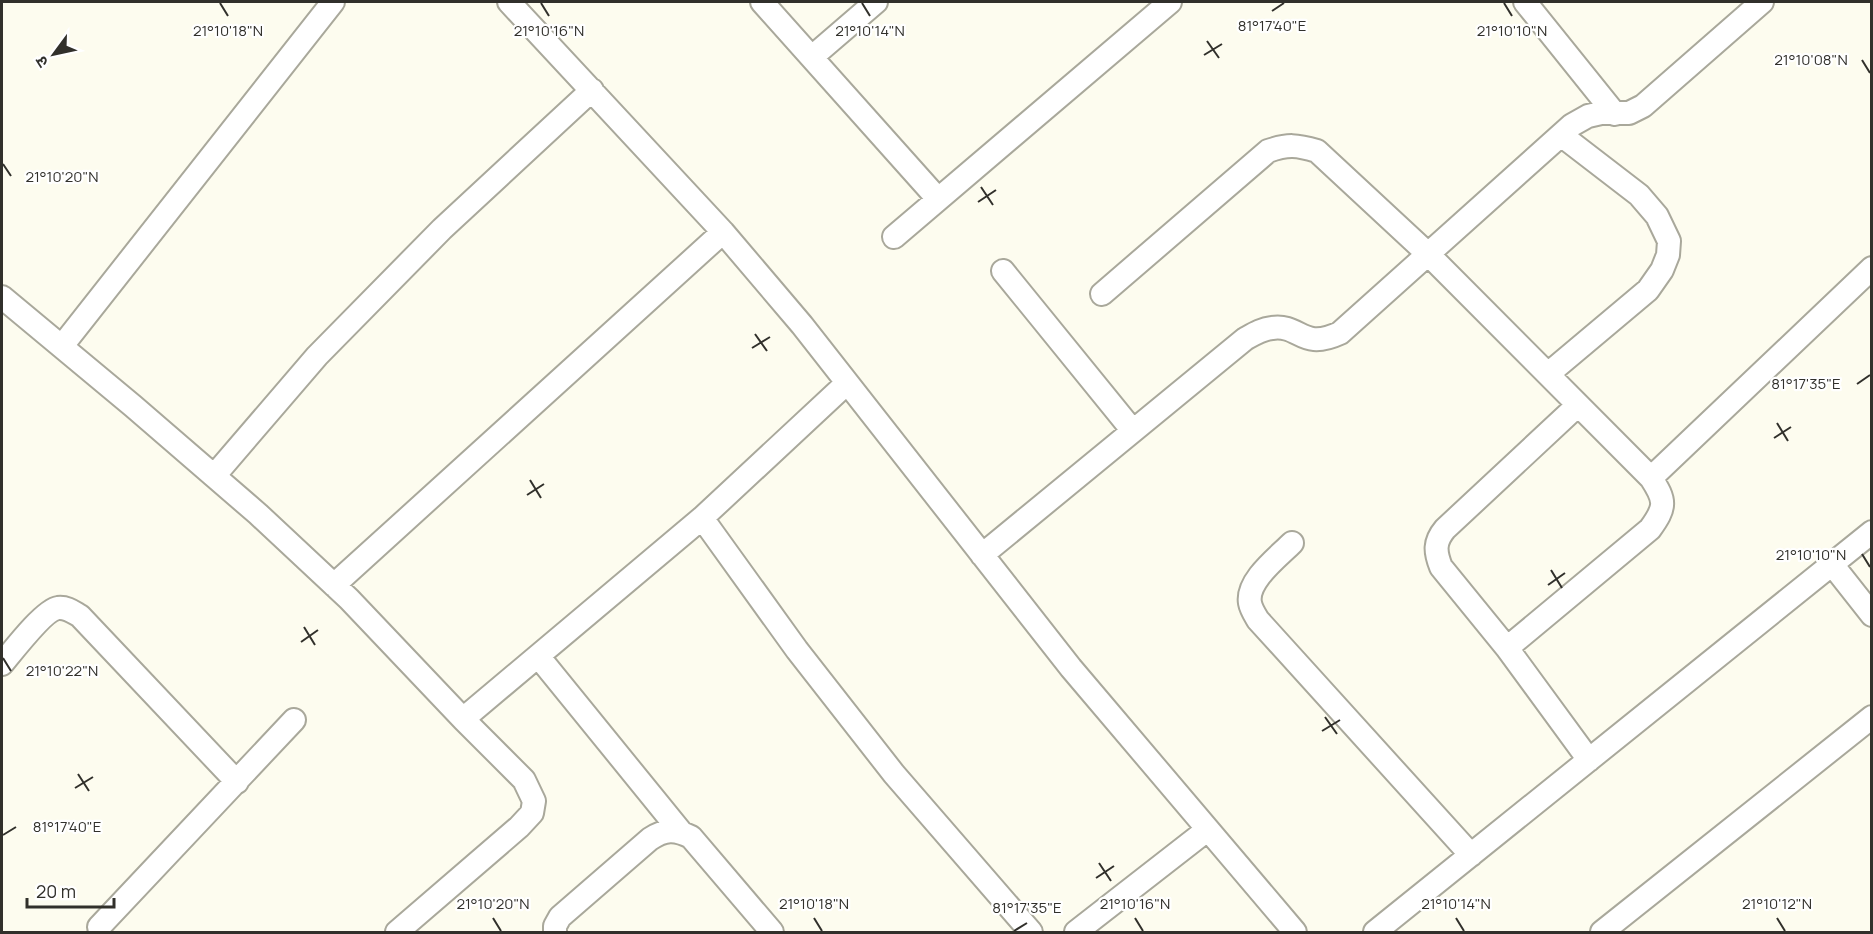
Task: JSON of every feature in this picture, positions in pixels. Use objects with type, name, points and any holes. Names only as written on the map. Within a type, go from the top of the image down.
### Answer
[{"type":"street","points":[[62,346],[333,2]]},
{"type":"street","points":[[509,2],[723,232],[802,325],[1071,669],[1294,933]]},
{"type":"street","points":[[762,2],[938,199]]},
{"type":"street","points":[[812,57],[876,2]]},
{"type":"street","points":[[894,237],[1170,2]]},
{"type":"street","points":[[1526,2],[1615,114]]},
{"type":"street","points":[[982,555],[1245,339],[1272,327],[1283,328],[1314,340],[1327,339],[1340,333],[1572,125],[1588,116],[1601,113],[1629,113],[1643,106],[1762,2]]},
{"type":"street","points":[[214,476],[316,356],[433,237],[592,90]]},
{"type":"street","points":[[1548,374],[1648,290],[1662,270],[1668,255],[1669,241],[1658,216],[1639,195],[1561,135]]},
{"type":"street","points":[[1102,294],[1268,151],[1285,145],[1301,146],[1317,151],[1428,254],[1651,478],[1659,491],[1663,503],[1660,515],[1650,529],[1507,648]]},
{"type":"street","points":[[334,585],[723,232]]},
{"type":"street","points":[[1651,478],[1872,268]]},
{"type":"street","points":[[1003,271],[1133,431]]},
{"type":"street","points":[[2,297],[258,514],[334,585],[524,780],[534,801],[532,813],[519,827],[397,933]]},
{"type":"street","points":[[463,719],[702,518],[847,383]]},
{"type":"street","points":[[1578,405],[1444,529],[1436,542],[1436,551],[1441,567],[1507,648],[1588,760]]},
{"type":"street","points":[[702,518],[797,650],[894,774],[1031,933]]},
{"type":"street","points":[[1376,933],[1872,532]]},
{"type":"street","points":[[1292,543],[1256,580],[1251,590],[1250,601],[1258,620],[1471,855]]},
{"type":"street","points":[[1831,563],[1872,615]]},
{"type":"street","points":[[2,664],[46,615],[56,608],[68,609],[80,616],[237,782]]},
{"type":"street","points":[[538,656],[681,832]]},
{"type":"street","points":[[1602,933],[1872,717]]},
{"type":"street","points":[[99,931],[294,720]]},
{"type":"street","points":[[555,933],[555,926],[560,917],[650,839],[659,833],[671,830],[691,837],[772,933]]},
{"type":"street","points":[[1076,933],[1208,830]]}]
